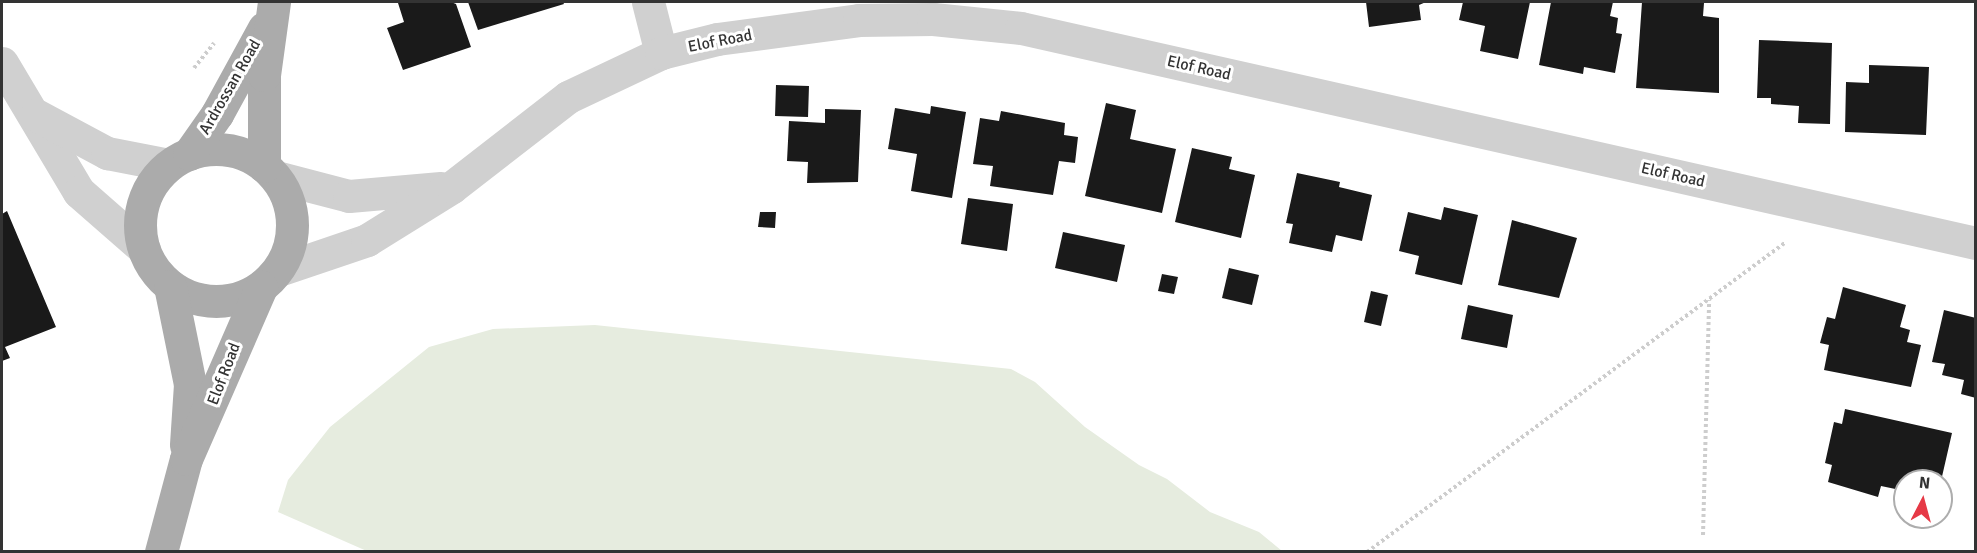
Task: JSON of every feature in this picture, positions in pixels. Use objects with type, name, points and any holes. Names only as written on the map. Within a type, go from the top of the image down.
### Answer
[{"type":"main road","name":"Ardrossan Road","points":[[179,160],[217,114],[272,10]]},
{"type":"main road","name":"Ardrossan Road","points":[[270,172],[272,10]]},
{"type":"main road","points":[[212,149],[234,151],[270,172],[288,199],[293,223],[289,248],[270,279],[239,298],[214,301],[191,297],[171,286],[154,270],[144,249],[140,226],[143,203],[153,182],[179,160],[212,149]]},
{"type":"main road","name":"Elof Road","points":[[161,552],[186,459],[270,279]]},
{"type":"main road","name":"Elof Road","points":[[171,286],[190,384],[186,459]]},
{"type":"street","points":[[648,2],[661,54]]},
{"type":"street","name":"Elof Road","points":[[270,279],[367,240],[452,187],[568,97],[661,54],[717,39],[859,20],[933,19],[1021,28],[1976,243]]},
{"type":"street","points":[[2,63],[36,116],[79,192],[144,249]]},
{"type":"street","points":[[36,116],[107,153],[179,160]]},
{"type":"street","points":[[270,172],[349,196],[452,187]]},
{"type":"path","points":[[1367,552],[1786,242]]},
{"type":"path","points":[[1703,534],[1709,299]]},
{"type":"shaded area","points":[[595,325],[1011,369],[1035,382],[1085,427],[1139,465],[1167,479],[1210,512],[1259,532],[1282,551],[369,552],[278,512],[288,480],[330,427],[429,347],[493,329]]},
{"type":"building","points":[[451,2],[456,4],[471,47],[403,70],[387,28],[404,22],[398,3]]},
{"type":"building","points":[[468,2],[563,2],[564,4],[478,30]]},
{"type":"building","points":[[1366,2],[1426,2],[1419,5],[1421,20],[1369,27]]},
{"type":"building","points":[[1463,2],[1530,2],[1518,59],[1480,51],[1485,26],[1459,20]]},
{"type":"building","points":[[1551,2],[1613,2],[1610,16],[1618,18],[1616,33],[1622,34],[1615,73],[1584,67],[1583,74],[1539,65]]},
{"type":"building","points":[[1642,2],[1704,3],[1703,16],[1719,18],[1719,93],[1636,88]]},
{"type":"building","points":[[1759,40],[1832,43],[1830,124],[1798,123],[1799,106],[1771,104],[1771,98],[1757,98]]},
{"type":"building","points":[[1869,65],[1929,67],[1926,135],[1845,132],[1846,82],[1869,83]]},
{"type":"building","points":[[776,85],[809,86],[808,117],[775,116]]},
{"type":"building","points":[[1106,103],[1136,110],[1130,139],[1176,149],[1162,213],[1085,196]]},
{"type":"building","points":[[931,106],[966,112],[952,198],[911,191],[917,154],[888,149],[895,108],[930,114]]},
{"type":"building","points":[[825,109],[861,110],[858,182],[807,183],[808,162],[787,161],[789,121],[825,123]]},
{"type":"building","points":[[1001,111],[1065,123],[1064,135],[1078,137],[1075,163],[1059,161],[1053,195],[990,186],[993,166],[973,164],[980,118],[999,121]]},
{"type":"building","points":[[1192,148],[1232,157],[1229,169],[1255,175],[1241,238],[1175,222]]},
{"type":"building","points":[[1297,173],[1340,182],[1339,187],[1372,195],[1362,241],[1336,235],[1332,252],[1289,243],[1293,224],[1286,223]]},
{"type":"building","points":[[968,198],[1013,204],[1007,251],[961,244]]},
{"type":"building","points":[[1444,207],[1478,215],[1462,285],[1415,274],[1419,256],[1399,251],[1408,212],[1441,220]]},
{"type":"building","points":[[7,211],[56,327],[5,347],[10,358],[2,361],[2,214]]},
{"type":"building","points":[[760,212],[776,212],[775,228],[758,227]]},
{"type":"building","points":[[1512,220],[1577,238],[1559,298],[1498,285]]},
{"type":"building","points":[[1063,232],[1125,245],[1117,282],[1055,268]]},
{"type":"building","points":[[1229,268],[1259,275],[1252,305],[1222,298]]},
{"type":"building","points":[[1162,274],[1178,277],[1174,294],[1158,291]]},
{"type":"building","points":[[1843,287],[1906,305],[1900,327],[1910,330],[1907,342],[1921,345],[1911,387],[1824,370],[1829,345],[1820,343],[1827,317],[1835,319]]},
{"type":"building","points":[[1371,291],[1388,295],[1381,326],[1364,322]]},
{"type":"building","points":[[1468,305],[1513,315],[1507,348],[1461,339]]},
{"type":"building","points":[[1944,310],[1976,318],[1976,398],[1961,394],[1964,380],[1942,375],[1945,364],[1932,362]]},
{"type":"building","points":[[1845,409],[1952,433],[1944,469],[1893,469],[1893,488],[1881,486],[1878,497],[1828,482],[1832,465],[1825,463],[1834,422],[1842,424]]}]
